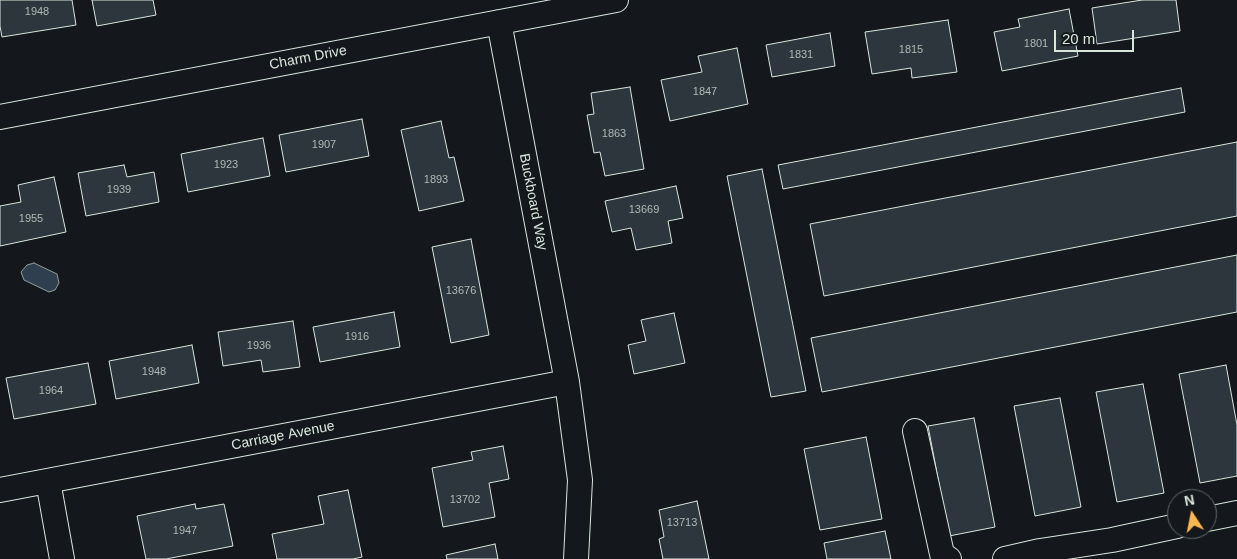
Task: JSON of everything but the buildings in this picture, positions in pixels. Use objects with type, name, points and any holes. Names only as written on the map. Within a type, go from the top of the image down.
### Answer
[{"type":"street","name":"Charm Drive","points":[[0,117],[616,0]]},
{"type":"street","name":"Buckboard Way","points":[[499,22],[567,382],[580,480],[576,559]]},
{"type":"street","name":"Carriage Avenue","points":[[0,490],[567,382]]},
{"type":"street","points":[[915,431],[942,554],[949,559]]},
{"type":"street","points":[[48,481],[62,559]]},
{"type":"street","points":[[1217,517],[1237,513]]},
{"type":"street","points":[[1005,559],[1167,528]]},
{"type":"water","points":[[34,263],[57,274],[59,283],[55,290],[49,292],[24,280],[21,272],[27,265]]}]
